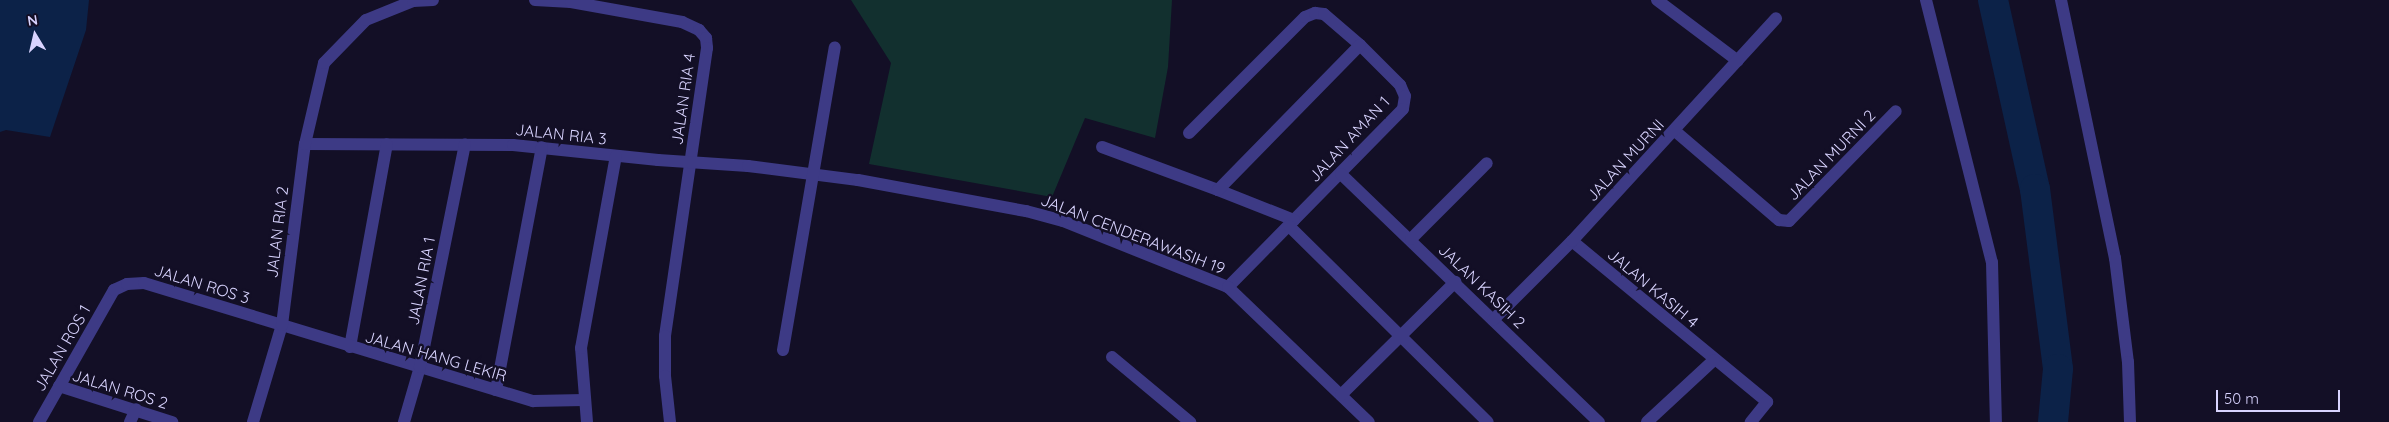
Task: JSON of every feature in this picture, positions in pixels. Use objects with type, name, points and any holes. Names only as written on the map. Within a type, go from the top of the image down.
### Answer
[{"type":"street","points":[[305,144],[324,63],[366,20],[391,4],[413,0],[433,0]]},
{"type":"street","name":"JALAN RIA 4","points":[[535,0],[570,2],[682,22],[702,34],[707,48],[665,336],[665,376],[670,422]]},
{"type":"street","points":[[1658,0],[1738,61]]},
{"type":"street","points":[[1926,0],[1992,262],[1996,422]]},
{"type":"street","points":[[2061,0],[2115,258],[2128,362],[2130,422]]},
{"type":"street","name":"JALAN AMAN 1","points":[[1189,132],[1305,18],[1315,13],[1324,14],[1360,45],[1400,85],[1406,96],[1403,109],[1228,287]]},
{"type":"street","name":"JALAN MURNI","points":[[1493,320],[1572,241],[1675,131],[1776,18]]},
{"type":"street","points":[[1218,190],[1360,45]]},
{"type":"street","points":[[783,350],[836,47]]},
{"type":"street","name":"JALAN MURNI 2","points":[[1675,131],[1779,220],[1789,221],[1896,112]]},
{"type":"street","name":"JALAN RIA 3","points":[[305,144],[465,144],[542,147],[616,156],[813,174]]},
{"type":"street","name":"JALAN RIA 2","points":[[253,422],[282,325],[305,144]]},
{"type":"street","points":[[350,347],[387,144]]},
{"type":"street","name":"JALAN RIA 1","points":[[404,422],[420,367],[465,144]]},
{"type":"street","points":[[1102,146],[1218,190],[1292,223],[1488,422]]},
{"type":"street","points":[[496,390],[542,147]]},
{"type":"street","points":[[588,422],[584,400],[581,348],[616,156]]},
{"type":"street","points":[[1412,239],[1487,163]]},
{"type":"street","name":"JALAN CENDERAWASIH 19","points":[[813,174],[1026,211],[1063,221],[1228,287],[1341,395],[1363,420]]},
{"type":"street","name":"JALAN KASIH 2","points":[[1341,174],[1412,239],[1599,422]]},
{"type":"street","name":"JALAN KASIH 4","points":[[1572,241],[1766,402],[1751,422]]},
{"type":"street","points":[[1341,395],[1454,282]]},
{"type":"street","name":"JALAN ROS 3","points":[[114,290],[127,284],[144,283],[282,325]]},
{"type":"street","name":"JALAN ROS 1","points":[[39,422],[114,290]]},
{"type":"street","name":"JALAN HANG LEKIR","points":[[282,325],[496,390],[550,403],[584,400]]},
{"type":"street","points":[[1112,357],[1190,422]]},
{"type":"street","points":[[1647,422],[1714,360]]},
{"type":"street","name":"JALAN ROS 2","points":[[59,386],[172,422]]},
{"type":"street","points":[[130,422],[136,409]]},
{"type":"green space","points":[[851,0],[1172,0],[1168,67],[1155,138],[1085,118],[1052,197],[869,164],[891,63]]},
{"type":"water","points":[[0,0],[89,0],[86,30],[50,137],[6,130],[0,132]]},
{"type":"waterway","points":[[1993,0],[2035,189],[2058,369],[2053,422]]}]
